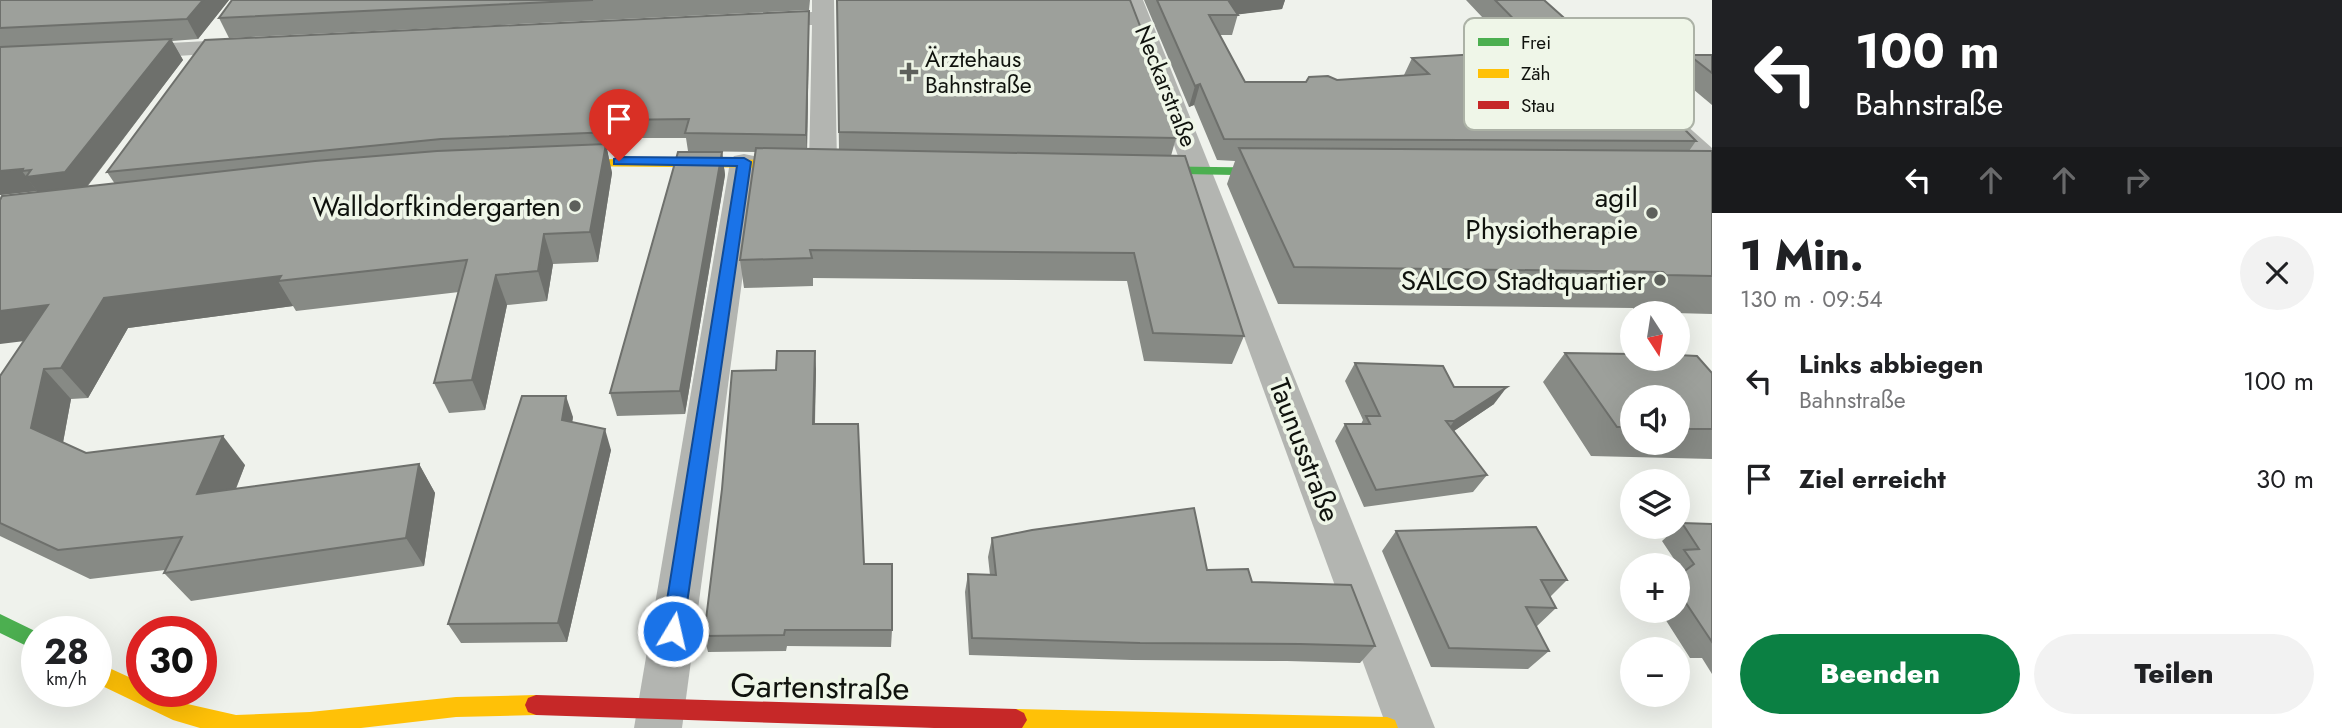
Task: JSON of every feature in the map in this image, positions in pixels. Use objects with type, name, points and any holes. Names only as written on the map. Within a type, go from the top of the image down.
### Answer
[{"type":"street","name":"Neckarstraße","points":[[1132,0],[1200,172]]},
{"type":"street","points":[[539,164],[830,164],[823,9],[739,22]]},
{"type":"street","points":[[191,70],[228,19]]},
{"type":"street","points":[[110,53],[275,45]]},
{"type":"street","points":[[1670,130],[1708,171]]},
{"type":"street","points":[[659,720],[744,162]]},
{"type":"street","points":[[1120,170],[1296,172]]},
{"type":"street","name":"Taunusstraße","points":[[1200,172],[1411,728]]},
{"type":"street","points":[[0,623],[21,634]]},
{"type":"street","name":"Gartenstraße","points":[[112,681],[152,702],[233,727],[328,727],[456,709],[514,706],[659,720],[1387,728]]},
{"type":"building","points":[[0,0],[203,0],[187,19],[0,28]]},
{"type":"building","points":[[232,0],[593,0],[219,18]]},
{"type":"building","points":[[837,0],[1130,0],[1167,96],[1163,97],[1176,138],[839,132]]},
{"type":"building","points":[[1157,0],[1228,0],[1238,15],[1209,15],[1245,82],[1306,82],[1309,77],[1328,76],[1337,80],[1429,74],[1412,58],[1464,55],[1464,130],[1685,130],[1696,141],[1224,139],[1200,84],[1195,86]]},
{"type":"building","points":[[1495,0],[1544,0],[1564,18],[1513,18]]},
{"type":"building","points":[[809,11],[806,135],[685,133],[689,119],[614,120],[612,132],[441,139],[107,172],[205,40]]},
{"type":"building","points":[[171,39],[65,172],[26,177],[31,170],[0,171],[0,47]]},
{"type":"building","points":[[1694,55],[1712,55],[1712,73],[1694,59]]},
{"type":"building","points":[[606,144],[590,232],[544,234],[538,271],[496,275],[472,380],[434,383],[467,260],[278,281],[281,276],[104,298],[61,368],[44,369],[31,428],[86,453],[223,436],[197,494],[419,464],[406,538],[164,573],[182,537],[58,550],[0,523],[0,376],[48,305],[0,311],[2,196],[315,161],[437,151]]},
{"type":"building","points":[[756,148],[1185,156],[1244,336],[1153,333],[1134,253],[810,250],[812,258],[740,260]]},
{"type":"building","points":[[1239,148],[1712,151],[1712,276],[1666,275],[1663,272],[1294,267]]},
{"type":"building","points":[[678,152],[722,152],[680,391],[610,393]]},
{"type":"building","points":[[777,351],[815,351],[813,424],[858,424],[864,564],[892,564],[892,630],[785,630],[784,635],[704,636],[722,489],[732,371],[776,370]]},
{"type":"building","points":[[1565,353],[1620,354],[1620,371],[1690,371],[1690,356],[1697,356],[1712,373],[1712,429],[1690,429],[1690,385],[1620,385],[1620,427],[1617,427]]},
{"type":"building","points":[[1355,363],[1443,366],[1454,387],[1507,387],[1454,421],[1446,421],[1487,475],[1376,490],[1345,424],[1370,424],[1366,416],[1380,416]]},
{"type":"building","points":[[522,396],[566,396],[562,420],[605,429],[558,623],[448,624]]},
{"type":"building","points":[[1194,508],[1207,570],[1248,569],[1252,582],[1351,585],[1375,646],[972,638],[968,574],[996,575],[992,538]]},
{"type":"building","points":[[1690,523],[1712,524],[1712,642],[1690,609],[1690,567],[1694,564],[1690,553],[1684,550],[1699,549],[1690,535]]},
{"type":"building","points":[[1536,527],[1567,580],[1541,580],[1556,608],[1526,607],[1549,651],[1449,648],[1396,531]]},
{"type":"traffic: fast","points":[[1137,170],[1283,172]]},
{"type":"traffic: fast","points":[[0,623],[21,634]]},
{"type":"traffic: slow","points":[[559,163],[807,164]]},
{"type":"traffic: slow","points":[[112,680],[181,713],[236,726],[310,723],[456,707],[536,705]]},
{"type":"traffic: slow","points":[[1016,720],[1387,728]]},
{"type":"traffic: jam","points":[[536,705],[1016,720]]},
{"type":"place","name":"Ärztehaus Bahnstraße","points":[[909,72]]},
{"type":"place","name":"Walldorfkindergarten","points":[[575,206]]},
{"type":"place","name":"agil Physiotherapie","points":[[1652,213]]},
{"type":"place","name":"SALCO Stadtquartier","points":[[1660,280]]},
{"type":"route","points":[[619,161],[744,162],[673,631]]}]
